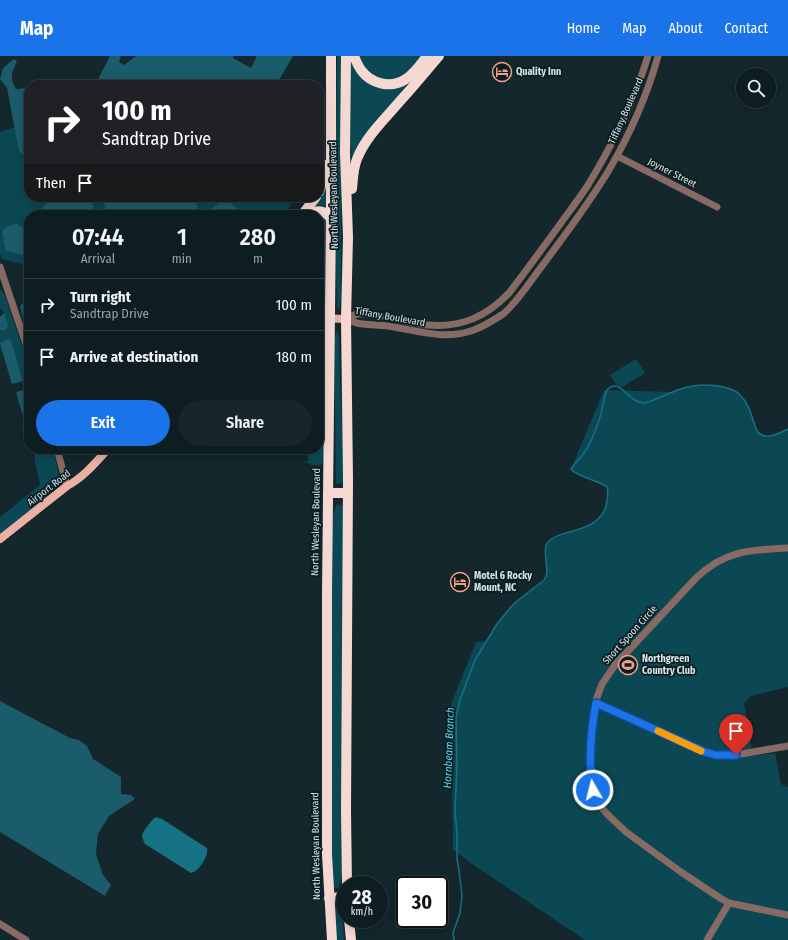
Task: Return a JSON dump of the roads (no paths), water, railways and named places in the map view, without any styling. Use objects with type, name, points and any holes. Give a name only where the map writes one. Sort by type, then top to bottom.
[{"type":"highway","name":"North Wesleyan Boulevard","points":[[331,56],[327,854],[332,940]]},
{"type":"highway","name":"North Wesleyan Boulevard","points":[[346,56],[345,152],[348,223],[346,319],[348,493],[347,876]]},
{"type":"highway","points":[[354,56],[362,72],[370,78],[378,83],[394,84],[406,80],[427,56]]},
{"type":"highway","points":[[348,223],[354,171],[364,145],[381,123],[424,74],[437,56]]},
{"type":"highway","points":[[324,178],[331,110]]},
{"type":"highway","points":[[306,210],[312,202]]},
{"type":"highway","points":[[324,212],[331,219]]},
{"type":"highway","points":[[328,493],[348,493]]},
{"type":"highway","points":[[329,898],[336,898]]},
{"type":"highway","points":[[350,928],[351,940]]},
{"type":"main road","points":[[324,318],[346,319]]},
{"type":"main road","name":"Airport Road","points":[[0,539],[74,482],[103,454]]},
{"type":"street","name":"Tiffany Boulevard","points":[[346,319],[356,314],[380,315],[425,325],[454,325],[481,316],[499,304],[513,288],[580,198],[609,150],[632,102],[648,56]]},
{"type":"street","name":"Tiffany Boulevard","points":[[346,319],[361,324],[388,326],[438,335],[454,334],[481,327],[503,313],[518,298],[556,248],[597,189],[617,156],[642,103],[658,56]]},
{"type":"street","name":"Joyner Street","points":[[617,156],[717,207]]},
{"type":"street","points":[[0,267],[24,338]]},
{"type":"street","points":[[58,454],[67,486]]},
{"type":"street","name":"Short Spoon Circle","points":[[788,548],[759,549],[737,553],[718,560],[703,571],[615,666],[598,692],[593,720],[591,779],[593,790],[597,799],[616,823],[636,840],[681,872],[729,903],[788,915]]},
{"type":"street","points":[[596,703],[696,749],[715,755],[736,755],[788,746]]},
{"type":"street","points":[[707,940],[729,903]]},
{"type":"street","points":[[0,924],[26,940]]},
{"type":"waterway","name":"Hornbeam Branch","points":[[454,940],[453,933],[460,913],[462,896],[457,859],[455,810],[457,767],[456,718],[460,700],[475,660],[497,624],[516,602],[544,580],[547,573],[545,554],[546,545],[558,536],[586,527],[595,522],[606,506],[608,495],[607,487],[578,474],[571,469],[584,453],[592,439],[600,417],[607,390],[613,386],[618,387],[632,398],[644,403],[686,387],[697,385],[724,387],[737,392],[743,399],[748,407],[757,431],[760,434],[764,436],[772,436],[788,429]]},
{"type":"place","name":"Quality Inn","points":[[502,72]]},
{"type":"place","name":"Motel 6 Rocky Mount, NC","points":[[460,582]]},
{"type":"place","name":"Northgreen Country Club","points":[[628,665]]}]
